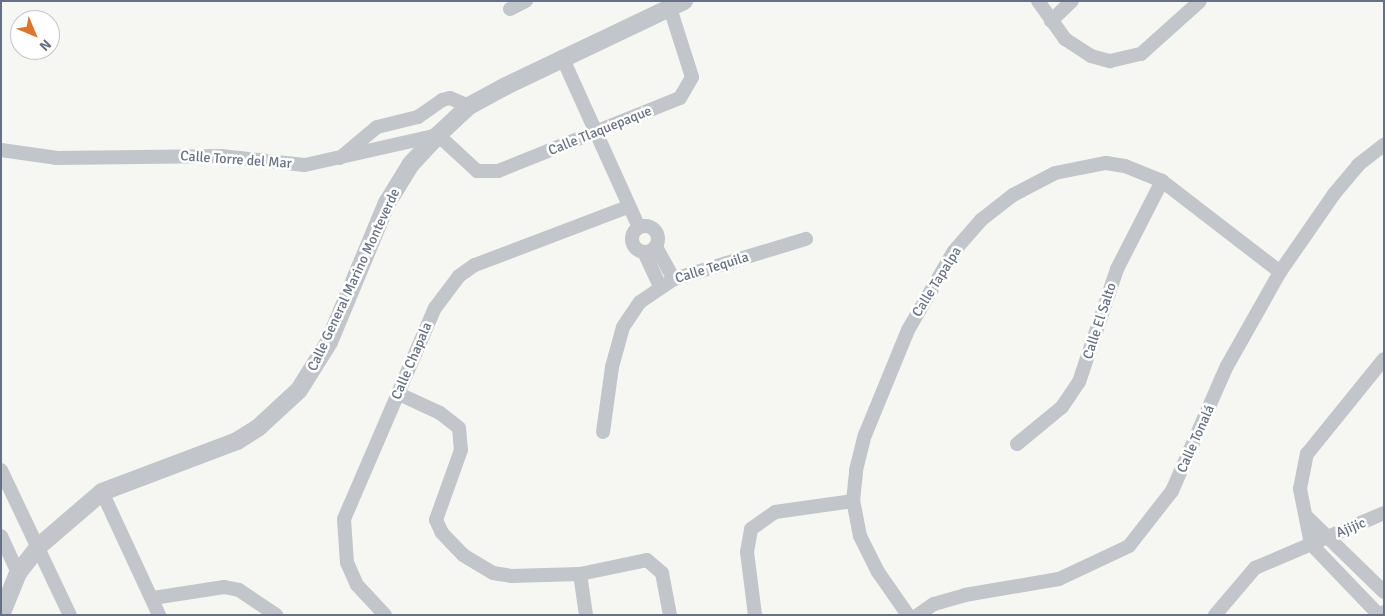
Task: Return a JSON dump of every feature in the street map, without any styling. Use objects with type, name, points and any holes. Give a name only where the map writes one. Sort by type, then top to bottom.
[{"type":"street","points":[[510,9],[526,1]]},
{"type":"street","points":[[1038,1],[1065,39],[1091,56],[1127,60],[1161,41],[1200,1]]},
{"type":"street","points":[[1051,21],[1072,1]]},
{"type":"street","name":"Calle General Marino Monteverde","points":[[2,615],[18,573],[38,548],[102,492],[237,440],[259,427],[299,390],[329,342],[387,203],[410,164],[469,106],[562,57],[677,5]]},
{"type":"street","name":"Calle Tlaquepaque","points":[[438,135],[469,165],[486,173],[596,133],[680,98],[688,90],[690,65],[677,5]]},
{"type":"street","points":[[562,57],[638,225],[657,234],[650,250],[660,286]]},
{"type":"street","points":[[338,160],[377,127],[418,117],[450,98],[469,106]]},
{"type":"street","name":"Calle Torre del Mar","points":[[1,150],[57,158],[221,156],[306,166],[438,135]]},
{"type":"street","name":"Calle Tonalá","points":[[918,615],[934,604],[966,595],[1059,580],[1097,566],[1129,546],[1172,491],[1227,366],[1280,272],[1334,194],[1358,164],[1384,146]]},
{"type":"street","name":"Calle Tapalpa","points":[[908,615],[878,572],[860,536],[853,501],[865,435],[908,330],[954,251],[981,220],[1013,195],[1078,166],[1125,166],[1162,181],[1280,272]]},
{"type":"street","name":"Calle El Salto","points":[[1017,444],[1062,407],[1079,382],[1117,270],[1162,181]]},
{"type":"street","name":"Calle Chapala","points":[[385,615],[357,585],[342,536],[350,498],[399,394],[435,308],[459,276],[475,265],[628,206]]},
{"type":"street","points":[[638,225],[634,245],[650,250],[674,279]]},
{"type":"street","name":"Calle Tequila","points":[[603,432],[612,367],[623,328],[640,302],[660,286],[674,279],[806,239]]},
{"type":"street","points":[[1382,614],[1320,541],[1308,518],[1300,489],[1307,454],[1384,360]]},
{"type":"street","points":[[399,394],[440,413],[459,428],[461,450],[436,520],[452,544],[492,573],[580,574],[631,562],[657,565],[665,582],[670,615]]},
{"type":"street","points":[[1,470],[70,615]]},
{"type":"street","points":[[102,492],[160,615]]},
{"type":"street","points":[[755,615],[747,552],[751,529],[775,512],[853,501]]},
{"type":"street","name":"Ajijic","points":[[1215,615],[1255,568],[1384,513]]},
{"type":"street","points":[[1308,518],[1320,541],[1384,592]]},
{"type":"street","points":[[1,536],[18,573]]},
{"type":"street","points":[[580,574],[586,615]]},
{"type":"street","points":[[152,598],[224,586],[239,590],[276,615]]}]
